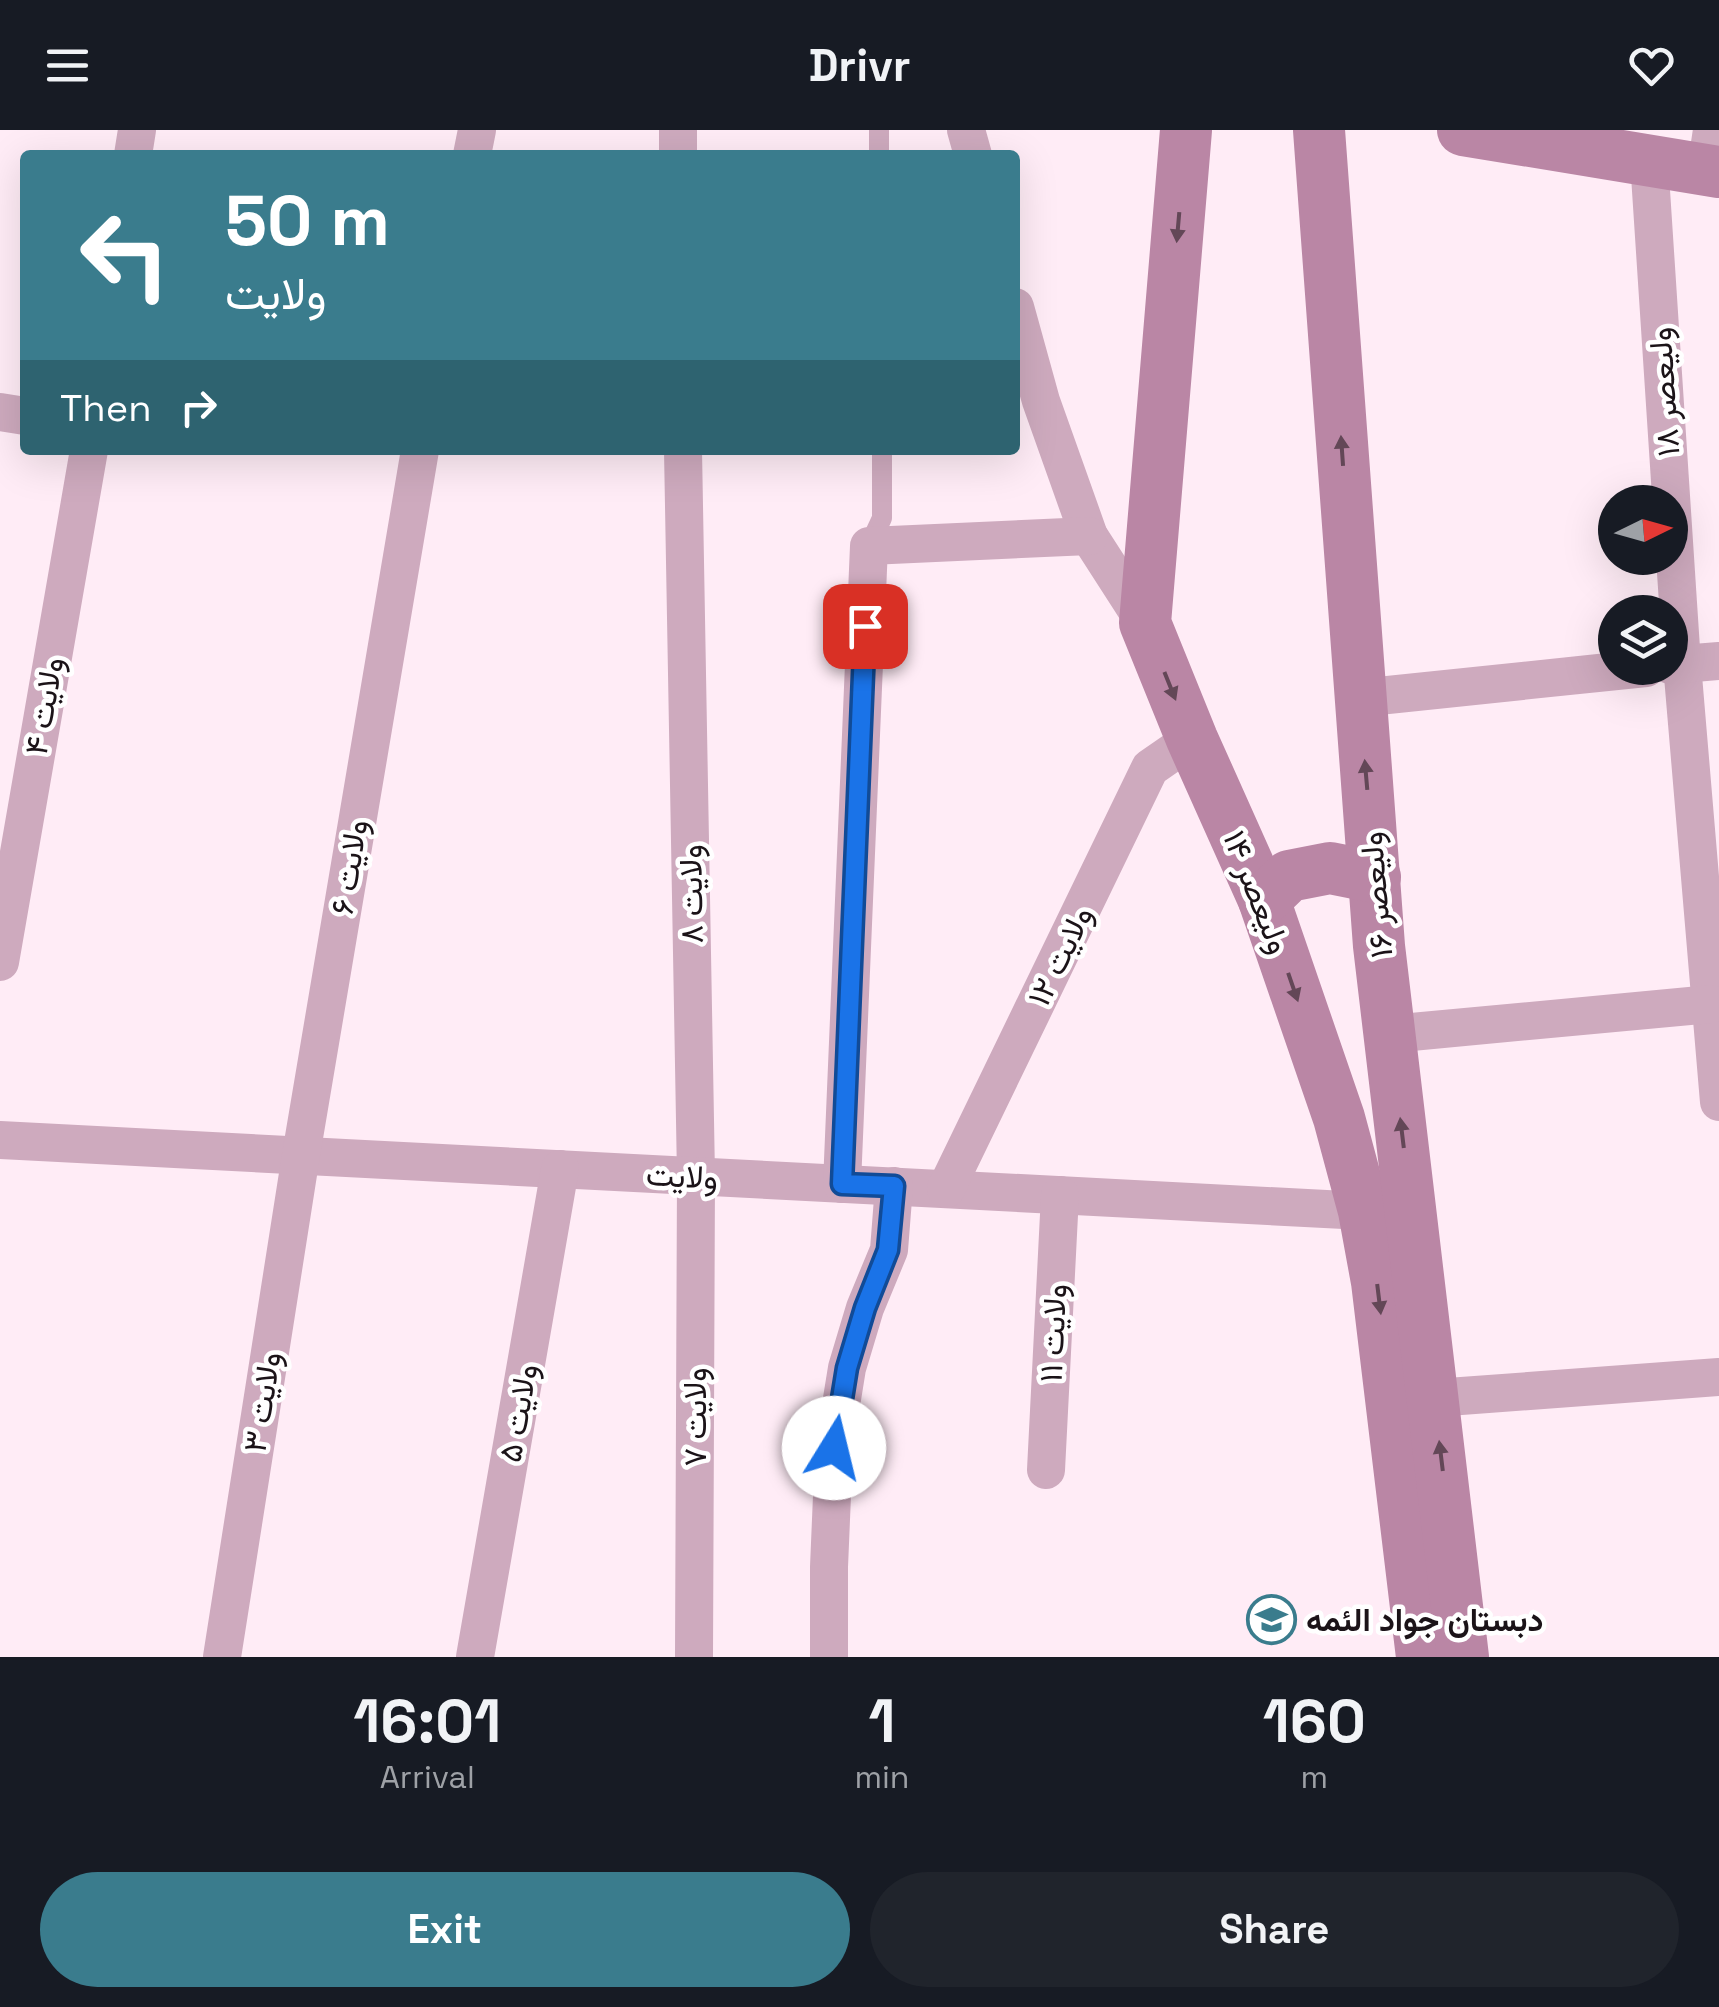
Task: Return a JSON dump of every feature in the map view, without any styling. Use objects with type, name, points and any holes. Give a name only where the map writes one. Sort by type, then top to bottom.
[{"type":"street","name":"ولیعصر ۱۴","points":[[1186,130],[1145,623],[1264,900],[1340,1118],[1364,1211],[1427,1515],[1422,1657]]},
{"type":"street","name":"ولیعصر ۱۶","points":[[1319,130],[1379,946],[1434,1398],[1427,1515],[1463,1657]]},
{"type":"street","points":[[1463,130],[1649,160],[1712,157]]},
{"type":"street","name":"ولیعصر ۱۸","points":[[1649,160],[1675,595]]},
{"type":"street","points":[[1020,324],[1041,401],[1089,536],[1145,623]]},
{"type":"street","name":"ولایت ۴","points":[[0,962],[4,918],[88,455]]},
{"type":"street","name":"ولایت ۶","points":[[301,1155],[419,455]]},
{"type":"street","name":"ولایت ۸","points":[[683,455],[696,1176]]},
{"type":"street","points":[[842,1184],[868,546],[1089,536]]},
{"type":"street","points":[[1359,698],[1598,673]]},
{"type":"street","name":"ولیعصر ۱۸","points":[[1681,685],[1719,1102]]},
{"type":"street","name":"ولایت ۱۲","points":[[946,1190],[1150,768],[1192,739]]},
{"type":"street","points":[[1264,900],[1290,876],[1330,868],[1375,877]]},
{"type":"street","points":[[1390,1034],[1711,1004]]},
{"type":"street","name":"ولایت","points":[[0,1140],[1364,1211]]},
{"type":"street","name":"ولایت ۳","points":[[221,1654],[301,1155]]},
{"type":"street","name":"ولایت ۵","points":[[475,1657],[560,1170]]},
{"type":"street","name":"ولایت ۷","points":[[694,1657],[696,1176]]},
{"type":"street","points":[[828,1657],[834,1448],[847,1368],[888,1250],[894,1186]]},
{"type":"street","name":"ولایت ۱۱","points":[[1046,1470],[1060,1195]]},
{"type":"street","points":[[1434,1398],[1719,1376]]},
{"type":"lane","points":[[868,546],[882,518],[882,455]]},
{"type":"place","name":"دبستان جواد الئمه","points":[[1271,1620]]},
{"type":"route","points":[[834,1448],[847,1368],[888,1250],[894,1186],[842,1184],[865,626]]}]
